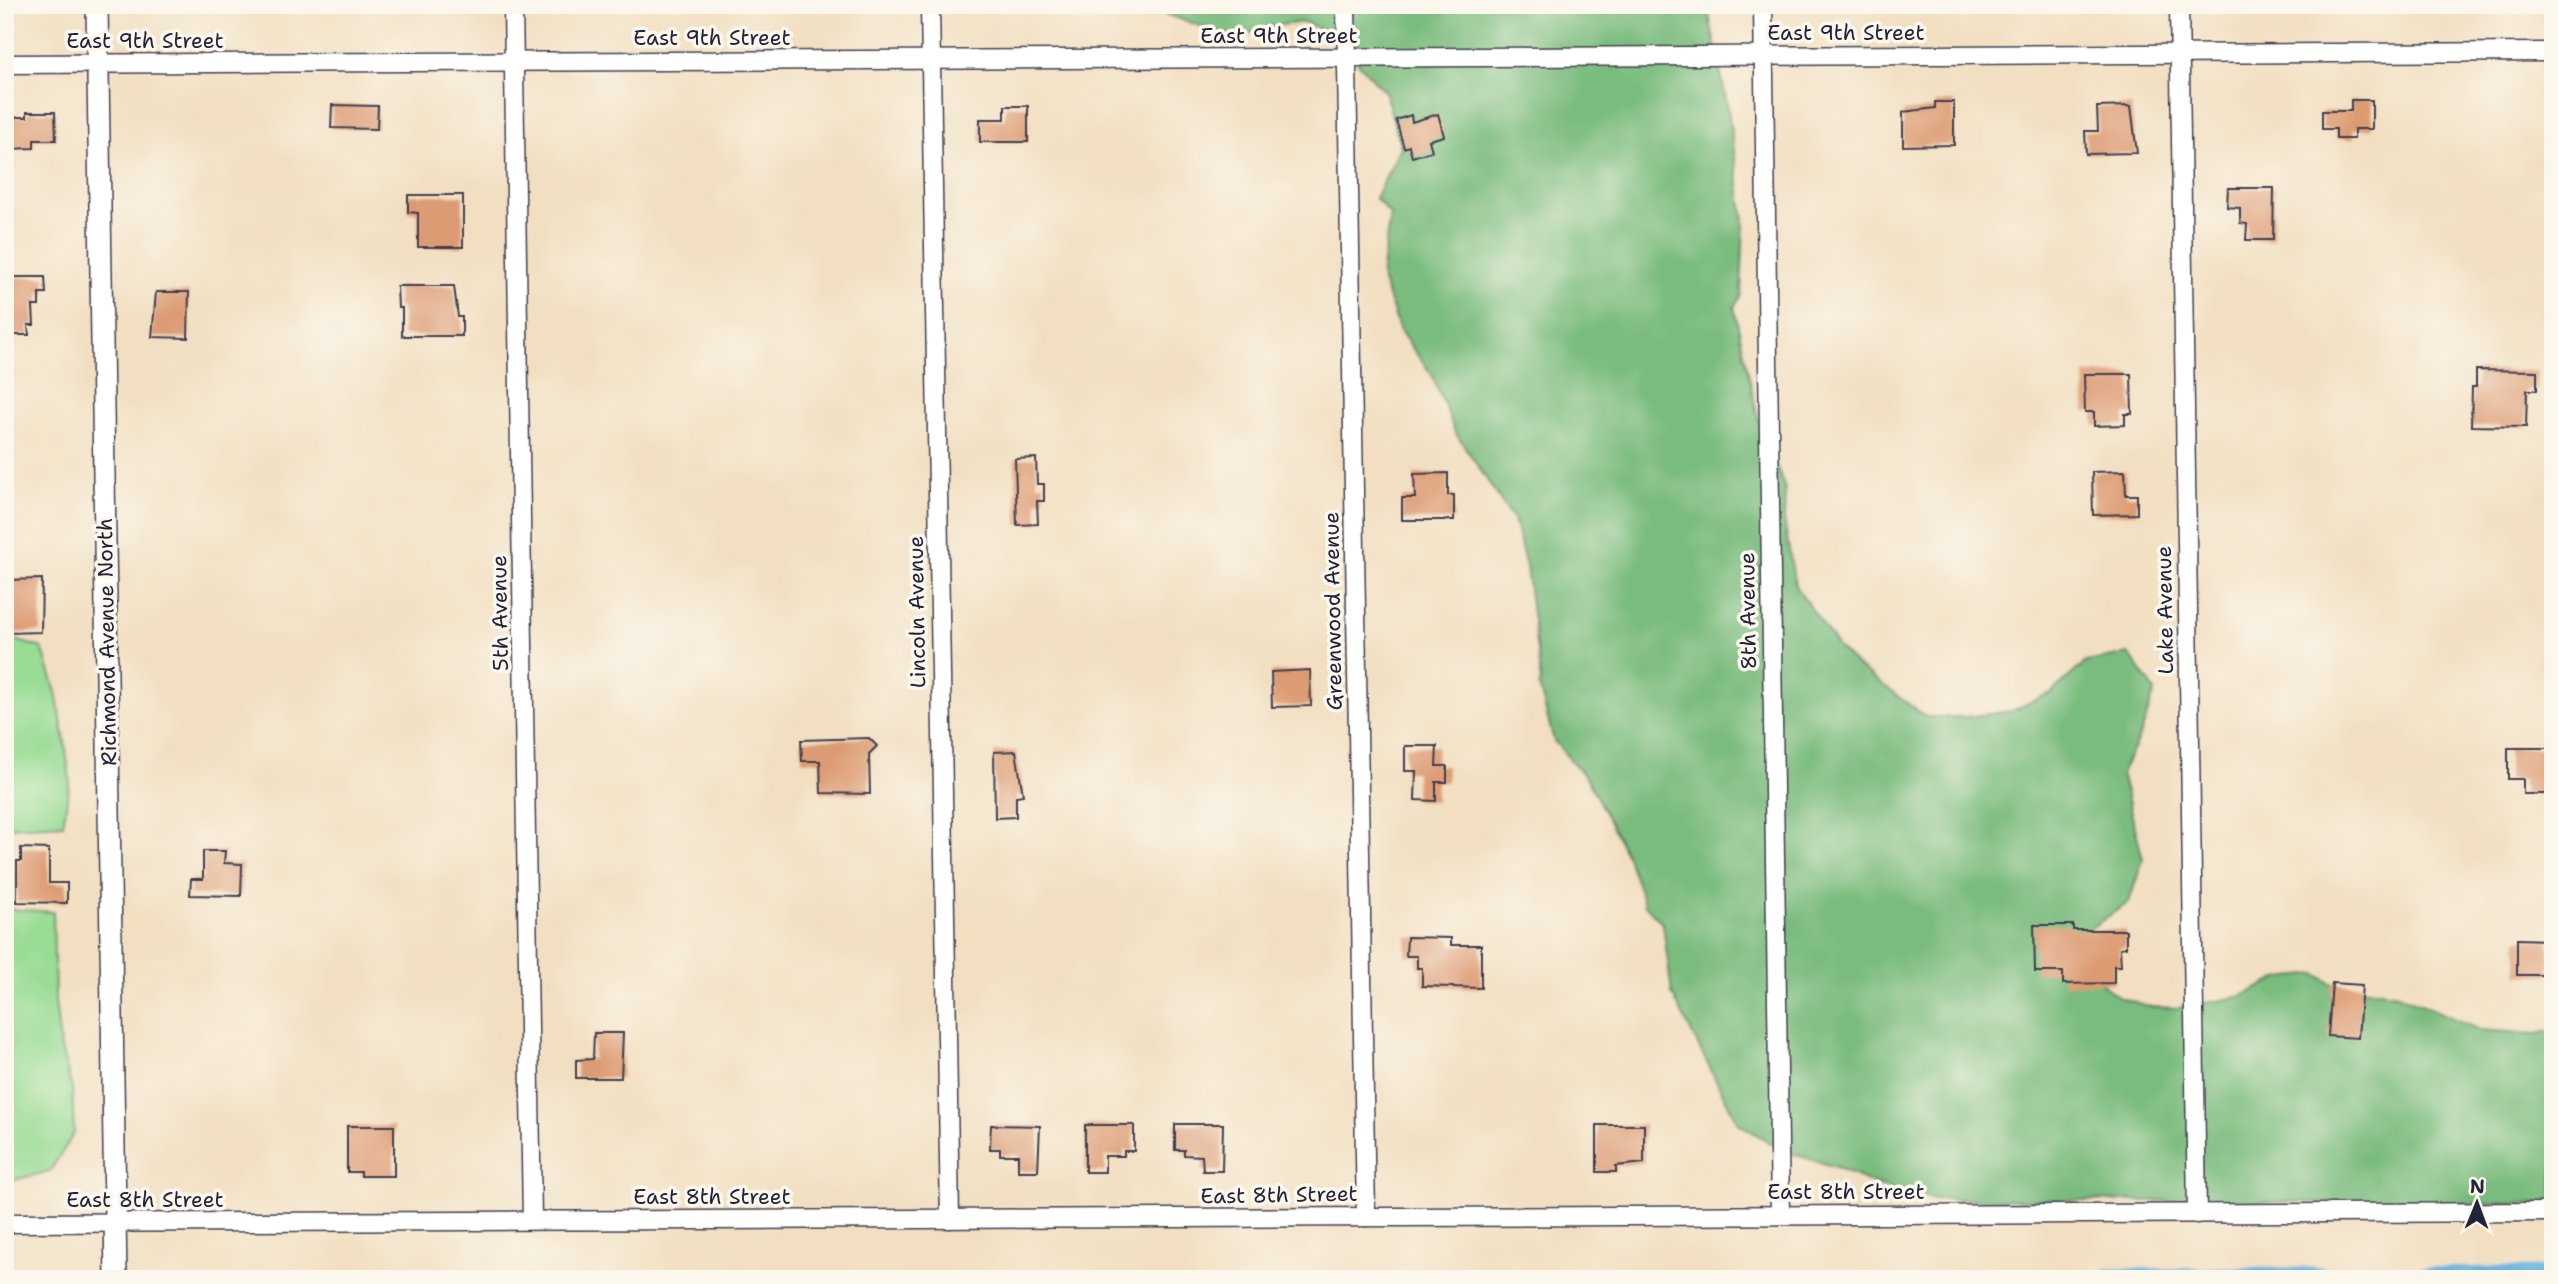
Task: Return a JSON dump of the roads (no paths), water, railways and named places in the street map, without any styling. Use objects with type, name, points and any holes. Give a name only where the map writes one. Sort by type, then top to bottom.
[{"type":"street","name":"Richmond Avenue North","points":[[97,5],[116,1279]]},
{"type":"street","name":"5th Avenue","points":[[513,5],[532,1220]]},
{"type":"street","name":"Lincoln Avenue","points":[[930,5],[950,1219]]},
{"type":"street","name":"Greenwood Avenue","points":[[1346,5],[1366,1217]]},
{"type":"street","name":"8th Avenue","points":[[1762,5],[1780,1215]]},
{"type":"street","name":"Lake Avenue","points":[[2179,5],[2197,1214]]},
{"type":"street","name":"East 9th Street","points":[[5,64],[2553,52]]},
{"type":"street","name":"East 8th Street","points":[[5,1223],[2553,1212]]},
{"type":"waterway","points":[[2111,1279],[2553,1277]]}]
